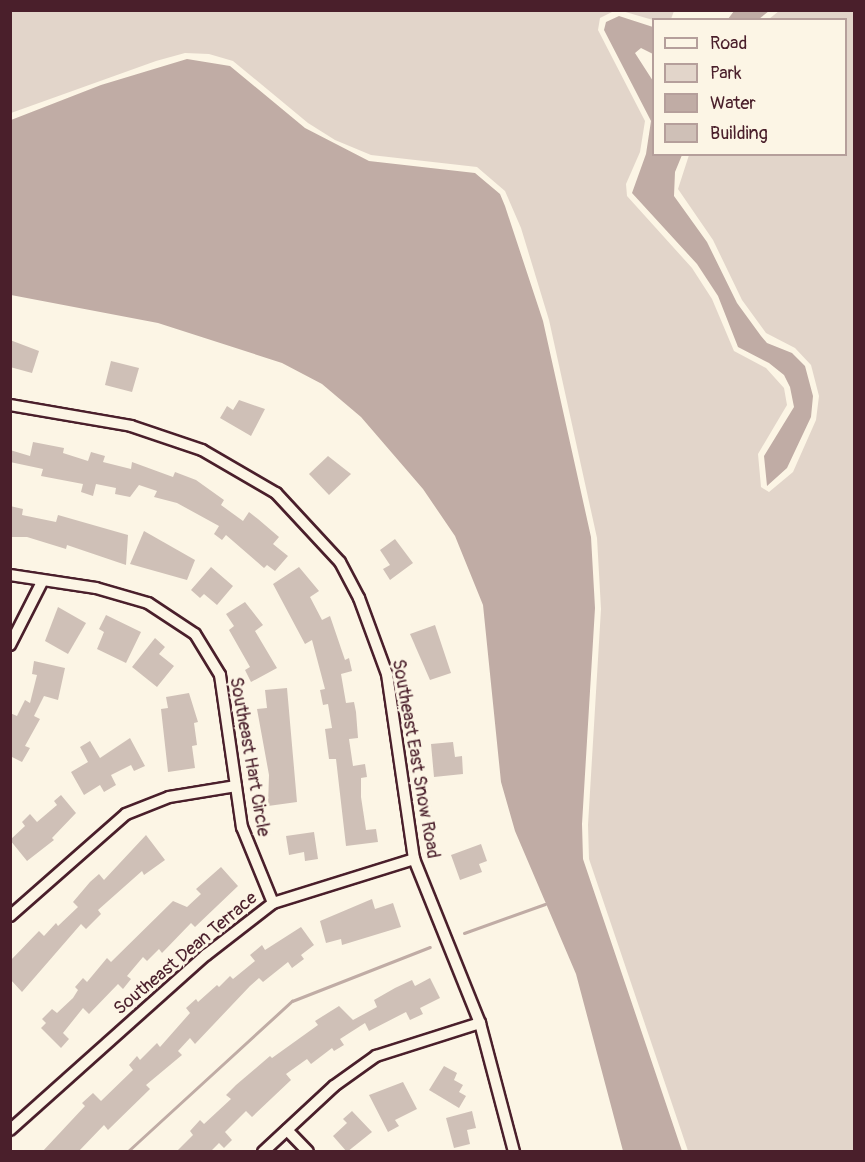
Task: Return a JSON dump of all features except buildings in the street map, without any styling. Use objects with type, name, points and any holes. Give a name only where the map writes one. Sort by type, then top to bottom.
[{"type":"street","name":"Southeast East Snow Road","points":[[10,405],[131,426],[202,450],[276,493],[308,523],[340,562],[359,598],[387,674],[414,859],[480,1023],[514,1152]]},
{"type":"street","name":"Southeast Hart Circle","points":[[10,575],[42,582],[96,588],[148,603],[195,634],[220,675],[242,827],[273,903]]},
{"type":"street","points":[[10,645],[42,582]]},
{"type":"street","points":[[10,916],[126,814],[170,797],[236,786]]},
{"type":"street","name":"Southeast Dean Terrace","points":[[10,1130],[206,955],[273,903],[414,859]]},
{"type":"street","points":[[263,1152],[334,1086],[376,1056],[480,1023]]},
{"type":"street","points":[[287,1130],[308,1152]]},
{"type":"green space","points":[[11,10],[614,11],[600,18],[598,30],[645,121],[640,152],[626,184],[627,196],[692,268],[712,299],[734,351],[766,368],[784,388],[787,405],[758,454],[761,487],[769,492],[793,472],[816,420],[819,396],[811,365],[795,348],[766,333],[742,300],[713,240],[678,189],[689,156],[847,156],[847,18],[770,18],[779,11],[854,11],[854,1151],[688,1151],[589,859],[588,825],[601,609],[597,538],[549,320],[521,228],[505,191],[477,167],[371,155],[335,140],[308,123],[233,61],[209,54],[185,53],[156,61],[11,113]]},
{"type":"green space","points":[[674,10],[671,18],[652,20],[622,11]]},
{"type":"water","points":[[734,10],[769,11],[760,18],[729,18]]},
{"type":"water","points":[[619,16],[652,27],[652,54],[641,48],[635,53],[652,79],[652,156],[682,156],[675,172],[674,196],[707,242],[737,303],[761,336],[767,343],[792,353],[805,366],[813,396],[811,417],[787,468],[767,486],[764,456],[794,407],[790,387],[784,375],[769,363],[738,347],[718,296],[697,264],[632,193],[646,154],[651,121],[604,30],[606,22]]},
{"type":"water","points":[[187,59],[230,66],[305,128],[369,161],[475,173],[500,194],[543,321],[591,537],[595,608],[582,824],[583,859],[682,1151],[623,1151],[576,974],[515,831],[501,782],[483,605],[455,536],[423,489],[361,417],[322,384],[282,363],[158,323],[11,295],[11,120],[101,85]]},
{"type":"waterway","points":[[464,933],[545,904]]},
{"type":"waterway","points":[[127,1152],[292,1001],[430,947]]}]
